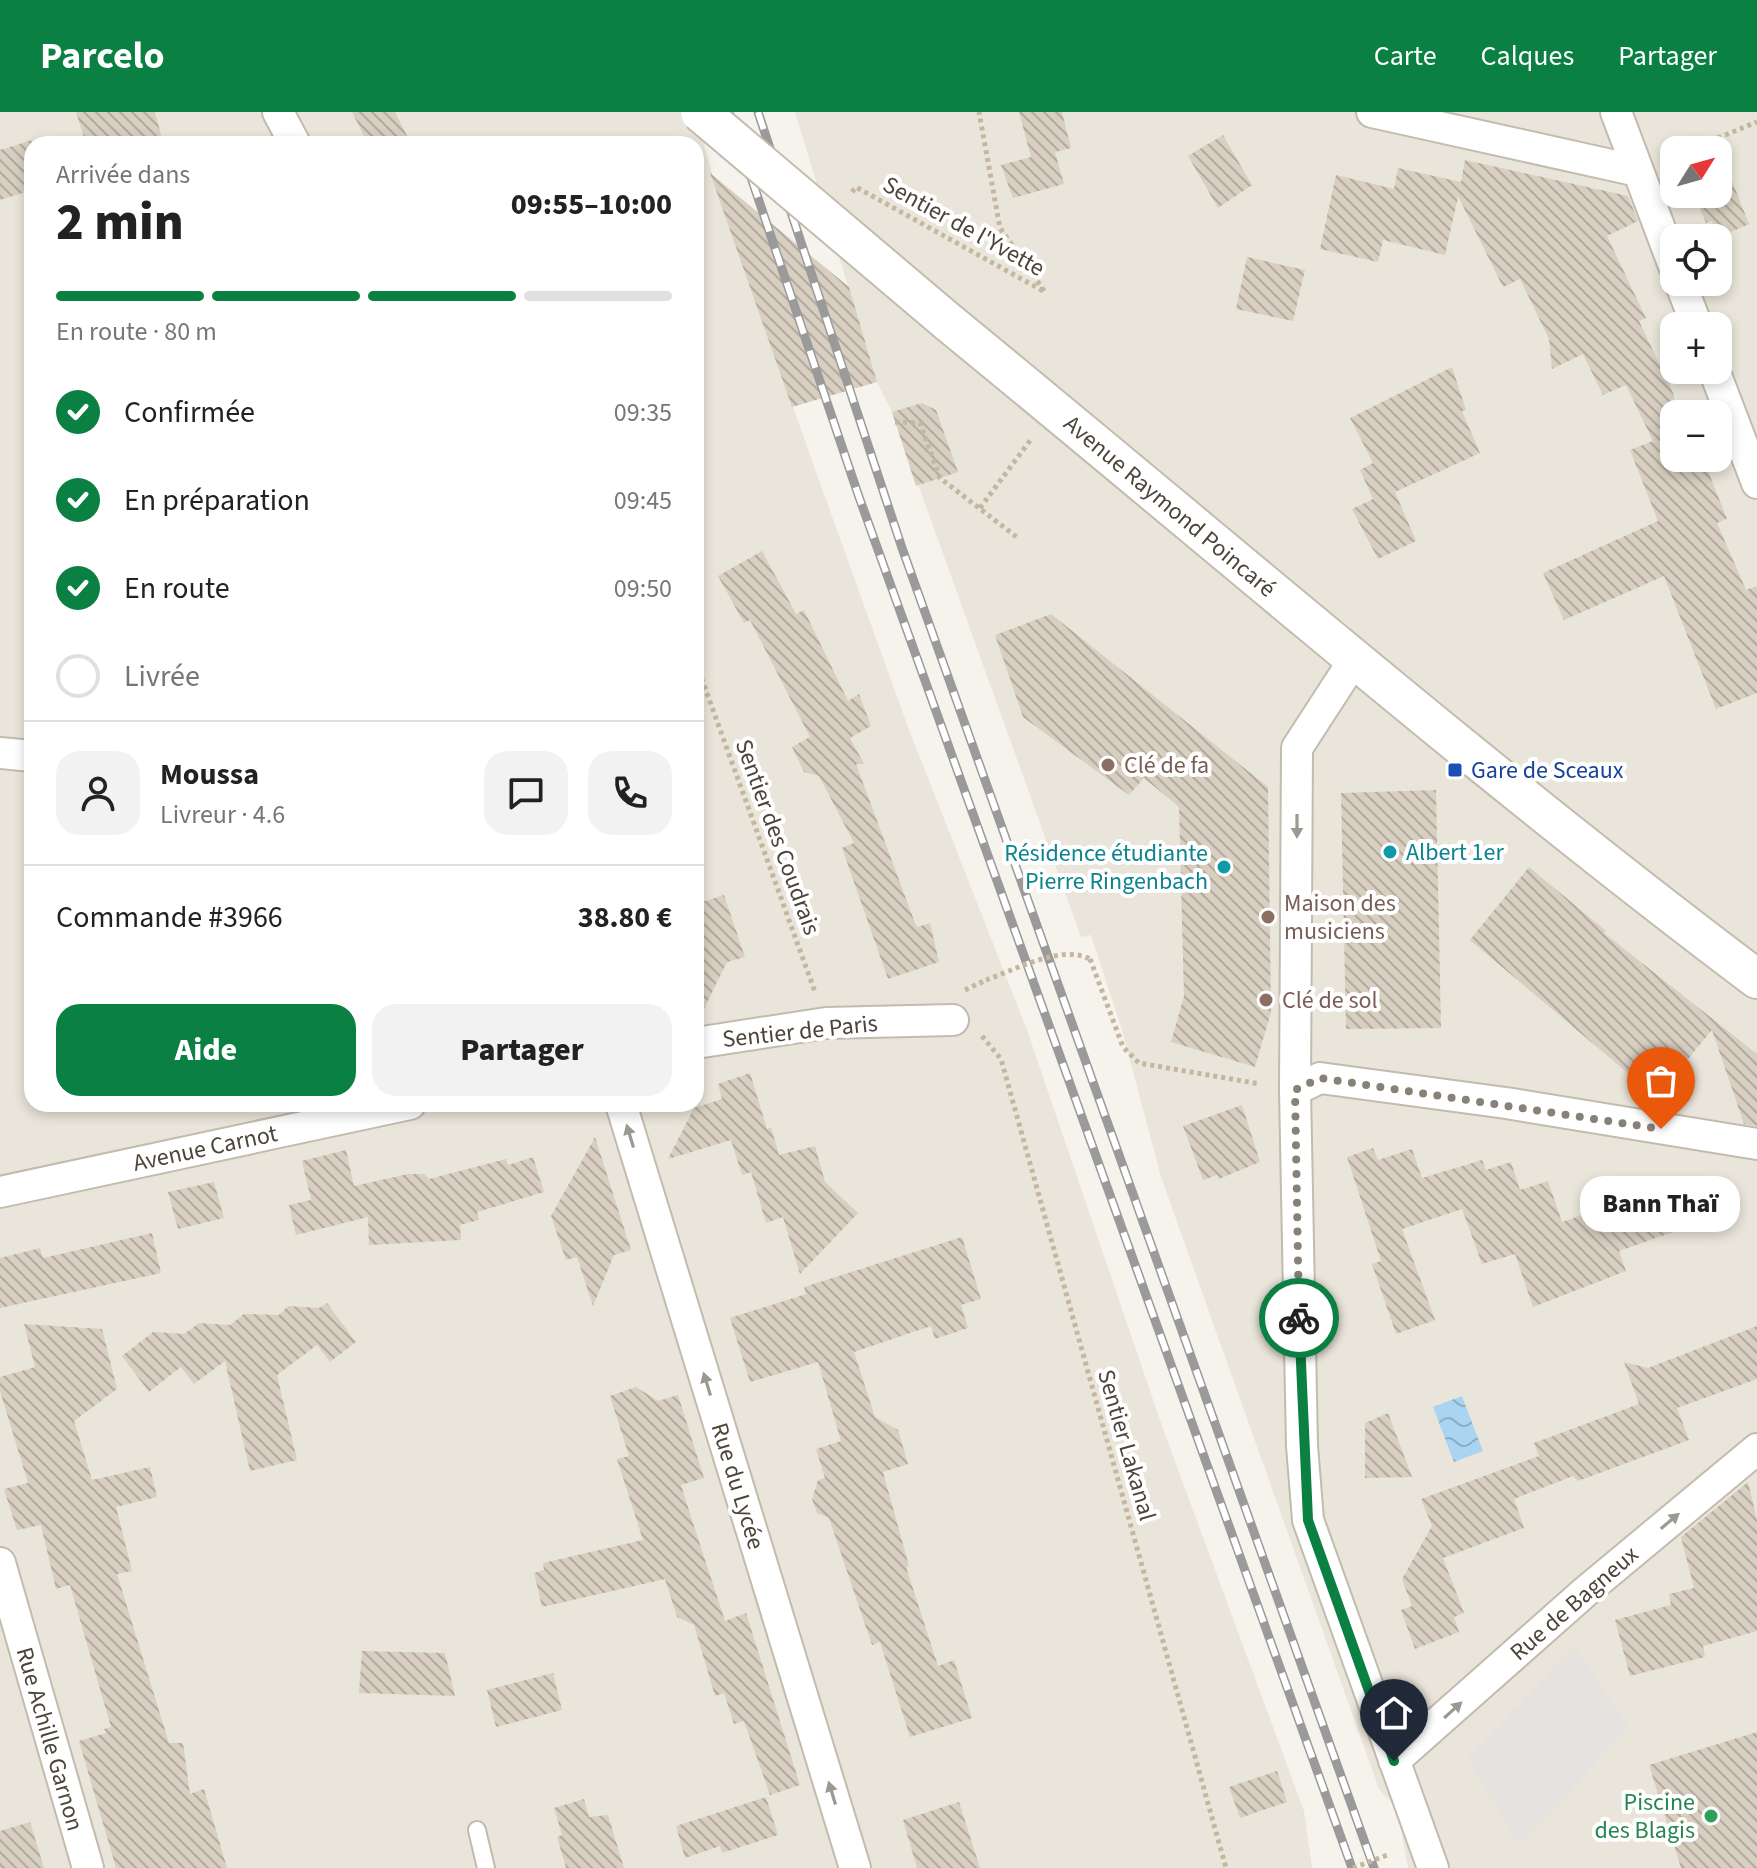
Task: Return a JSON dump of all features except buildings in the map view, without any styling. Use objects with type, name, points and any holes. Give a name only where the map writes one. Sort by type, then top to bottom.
[{"type":"street","points":[[278,112],[291,136]]},
{"type":"street","name":"Avenue Raymond Poincaré","points":[[700,112],[1354,660],[1645,895],[1757,979]]},
{"type":"street","points":[[1372,112],[1638,171]]},
{"type":"street","points":[[1616,112],[1660,229]]},
{"type":"street","points":[[1719,384],[1757,483]]},
{"type":"street","points":[[1354,660],[1297,748],[1295,1090],[1302,1446],[1308,1520],[1433,1868]]},
{"type":"street","points":[[0,753],[24,755]]},
{"type":"street","name":"Avenue Raymond Poincaré","points":[[1645,895],[1717,977],[1757,1008]]},
{"type":"street","name":"Sentier de Paris","points":[[704,1042],[826,1023],[953,1020]]},
{"type":"street","points":[[1295,1090],[1320,1078],[1506,1103],[1757,1144]]},
{"type":"street","name":"Avenue Carnot","points":[[0,1192],[371,1112]]},
{"type":"street","name":"Rue du Lycée","points":[[623,1112],[855,1868]]},
{"type":"street","name":"Rue de Bagneux","points":[[1394,1761],[1585,1592],[1757,1449]]},
{"type":"street","name":"Rue Achille Garnon","points":[[0,1563],[88,1868]]},
{"type":"lane","points":[[477,1830],[486,1868]]},
{"type":"path","name":"Sentier de l'Yvette","points":[[830,222],[856,187],[1045,292],[1000,228],[979,112]]},
{"type":"path","points":[[1722,136],[1757,122]]},
{"type":"path","points":[[895,422],[920,423],[940,478],[1018,538]]},
{"type":"path","points":[[980,508],[1035,435]]},
{"type":"path","name":"Sentier des Coudrais","points":[[704,685],[826,1023]]},
{"type":"path","points":[[986,980],[1062,954],[1078,953],[1090,959],[1123,1047],[1139,1063],[1295,1090]]},
{"type":"path","name":"Sentier Lakanal","points":[[982,1037],[1001,1059],[1226,1868]]},
{"type":"path","points":[[1353,1868],[1390,1854]]},
{"type":"shaded area","points":[[0,112],[695,112],[702,136],[24,136],[24,1112],[704,1112],[704,144],[717,191],[816,472],[908,727],[1027,1030],[1162,1426],[1304,1811],[1312,1868],[0,1868]]},
{"type":"shaded area","points":[[795,112],[1757,112],[1757,1868],[1408,1868],[1397,1808],[1379,1789],[1161,1177],[1122,1030],[1091,935],[1081,937],[892,412],[877,382]]},
{"type":"shaded area","points":[[1575,1647],[1629,1727],[1520,1846],[1467,1758]]},
{"type":"water","points":[[1462,1396],[1483,1451],[1454,1462],[1433,1407]]},
{"type":"railway","points":[[729,112],[859,497],[1352,1868]]},
{"type":"railway","points":[[758,112],[902,548],[1374,1868]]},
{"type":"way so far","points":[[1299,1318],[1295,1090],[1320,1078],[1506,1103],[1661,1129]]},
{"type":"place","name":"Clé de fa","points":[[1108,765]]},
{"type":"place","name":"Gare de Sceaux","points":[[1455,770]]},
{"type":"place","name":"Albert 1er","points":[[1390,852]]},
{"type":"place","name":"Résidence étudiante Pierre Ringenbach","points":[[1224,867]]},
{"type":"place","name":"Maison des musiciens","points":[[1268,917]]},
{"type":"place","name":"Clé de sol","points":[[1266,1000]]},
{"type":"place","name":"Bann Thaï","points":[[1661,1129]]},
{"type":"place","name":"Piscine des Blagis","points":[[1711,1816]]},
{"type":"route","points":[[1299,1318],[1302,1446],[1308,1520],[1394,1761]]}]
